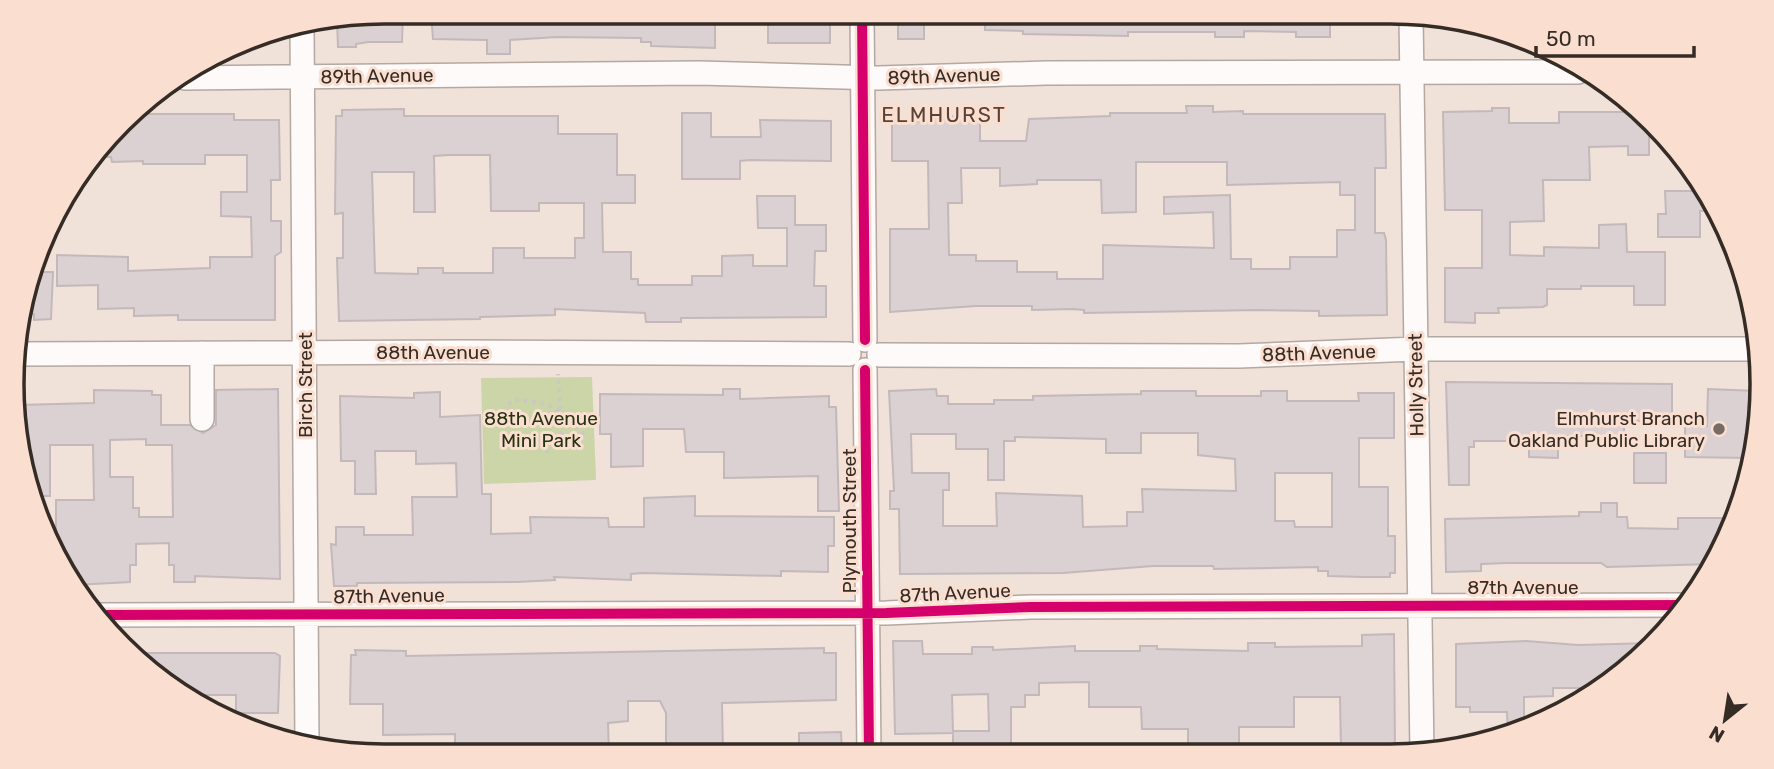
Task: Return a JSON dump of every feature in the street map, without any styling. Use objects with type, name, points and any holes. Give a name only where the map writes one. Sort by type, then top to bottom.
[{"type":"street","name":"Plymouth Street","points":[[862,24],[869,744]]},
{"type":"street","name":"Holly Street","points":[[1411,25],[1422,743]]},
{"type":"street","name":"Birch Street","points":[[302,34],[307,736]]},
{"type":"street","name":"89th Avenue","points":[[196,78],[699,73],[862,78],[1046,73],[1568,72]]},
{"type":"street","name":"88th Avenue","points":[[26,354],[306,352],[1239,356],[1416,349],[1747,349]]},
{"type":"street","points":[[202,353],[202,419]]},
{"type":"street","name":"87th Avenue","points":[[108,615],[867,613],[1031,607],[1675,604]]},
{"type":"path","points":[[545,453],[562,439],[558,374]]},
{"type":"path","points":[[503,411],[513,400],[540,401],[560,411],[585,435]]},
{"type":"green space","name":"88th Avenue Mini Park","points":[[592,377],[596,480],[484,484],[481,378]]},
{"type":"building","points":[[403,24],[402,42],[368,42],[356,44],[356,47],[338,47],[337,28]]},
{"type":"building","points":[[432,24],[715,24],[715,48],[651,46],[651,42],[641,42],[641,38],[557,37],[510,40],[510,54],[487,54],[487,40],[433,39]]},
{"type":"building","points":[[768,24],[830,24],[830,43],[768,43]]},
{"type":"building","points":[[898,24],[924,24],[924,39],[898,39]]},
{"type":"building","points":[[985,24],[1330,24],[1330,37],[1296,37],[1296,32],[1244,31],[1244,37],[1215,37],[1215,32],[1128,32],[1128,36],[1023,34],[1023,31],[985,30]]},
{"type":"building","points":[[1186,106],[1213,106],[1213,112],[1243,111],[1243,114],[1385,114],[1386,168],[1375,168],[1375,233],[1384,233],[1386,240],[1387,315],[1319,316],[1319,311],[1259,310],[1084,313],[1084,310],[1073,309],[1032,310],[1032,306],[976,306],[890,312],[890,229],[929,229],[928,161],[892,161],[892,122],[928,121],[928,115],[980,118],[980,141],[1026,141],[1029,119],[1110,116],[1110,113],[1187,113]],"holes":[[[1136,162],[1227,162],[1227,185],[1340,182],[1340,195],[1355,195],[1355,230],[1337,230],[1337,257],[1290,257],[1290,269],[1251,269],[1251,259],[1231,259],[1230,195],[1164,197],[1164,214],[1213,212],[1214,248],[1103,245],[1103,279],[1057,279],[1057,272],[1017,272],[1017,261],[976,261],[976,255],[949,255],[948,203],[962,203],[961,168],[1000,168],[1000,186],[1037,184],[1037,180],[1101,180],[1102,213],[1136,212]]]},
{"type":"building","points":[[1492,108],[1509,108],[1509,123],[1559,123],[1559,112],[1625,112],[1649,135],[1649,155],[1628,155],[1628,146],[1589,147],[1590,180],[1543,180],[1544,221],[1510,222],[1510,255],[1544,256],[1544,247],[1599,248],[1599,225],[1626,224],[1627,252],[1665,252],[1665,305],[1634,305],[1634,286],[1581,286],[1581,289],[1547,289],[1547,305],[1543,307],[1498,308],[1499,313],[1475,313],[1475,323],[1445,322],[1445,268],[1482,268],[1482,210],[1445,210],[1443,112],[1492,111]]},
{"type":"building","points":[[404,109],[404,116],[558,116],[558,134],[617,134],[617,175],[635,175],[635,203],[602,203],[603,252],[631,252],[631,279],[638,279],[638,285],[692,285],[692,276],[722,276],[722,256],[753,255],[753,266],[787,266],[787,228],[758,228],[757,196],[795,196],[795,225],[826,225],[826,251],[815,251],[814,286],[826,286],[826,317],[681,318],[681,322],[646,322],[645,313],[555,309],[555,315],[339,321],[337,258],[343,258],[343,213],[335,214],[336,116],[342,116],[342,110]],"holes":[[[490,155],[491,211],[539,211],[539,203],[584,203],[584,238],[575,238],[575,258],[524,258],[524,248],[493,248],[493,273],[443,273],[443,268],[418,268],[418,274],[375,273],[372,172],[414,172],[414,212],[435,212],[434,156]]]},
{"type":"building","points":[[682,113],[711,113],[711,137],[761,137],[760,120],[831,121],[831,161],[740,161],[740,179],[682,179]]},
{"type":"building","points":[[147,114],[234,114],[234,120],[279,120],[280,180],[271,180],[271,221],[281,221],[281,252],[275,256],[275,320],[178,320],[178,315],[134,316],[134,308],[98,309],[98,285],[57,286],[57,255],[128,257],[128,271],[210,268],[210,257],[252,257],[251,217],[221,216],[221,192],[247,192],[247,155],[205,155],[205,164],[112,162],[111,157],[106,157]]},
{"type":"building","points":[[1665,191],[1693,191],[1704,211],[1700,211],[1700,237],[1658,237],[1658,214],[1666,214]]},
{"type":"building","points":[[43,272],[53,272],[51,319],[34,320],[34,314],[31,314]]},
{"type":"building","points":[[1446,382],[1672,384],[1672,421],[1624,421],[1624,441],[1600,441],[1600,436],[1558,436],[1558,458],[1529,457],[1529,441],[1474,441],[1474,447],[1469,447],[1469,485],[1449,485]]},
{"type":"building","points":[[278,389],[280,579],[195,576],[195,582],[174,582],[174,565],[169,565],[169,543],[136,544],[136,565],[130,565],[130,582],[85,584],[56,531],[56,500],[94,500],[93,445],[50,445],[50,496],[43,496],[31,455],[25,405],[94,403],[94,390],[152,391],[152,395],[161,395],[161,425],[190,425],[203,433],[216,425],[216,390]],"holes":[[[146,439],[146,445],[172,445],[173,517],[139,517],[139,508],[133,508],[133,477],[110,477],[110,440]]]},
{"type":"building","points":[[723,389],[740,389],[740,399],[829,396],[829,407],[836,407],[839,511],[818,511],[818,476],[724,478],[724,452],[686,452],[684,429],[643,429],[643,466],[611,467],[611,434],[600,434],[600,394],[723,395]]},
{"type":"building","points":[[936,389],[937,396],[948,396],[948,404],[994,404],[994,400],[1033,400],[1033,396],[1141,394],[1141,391],[1196,391],[1196,396],[1261,396],[1261,391],[1287,391],[1287,401],[1359,401],[1358,393],[1394,393],[1394,438],[1359,438],[1359,487],[1388,487],[1388,536],[1395,536],[1395,573],[1390,573],[1390,577],[1362,577],[1328,576],[1328,571],[1318,571],[1318,567],[1214,569],[1213,566],[1153,566],[1063,573],[900,574],[899,509],[890,509],[890,491],[894,491],[889,391]],"holes":[[[1141,433],[1198,433],[1198,455],[1235,459],[1236,491],[1142,489],[1143,512],[1127,512],[1127,526],[1083,527],[1082,496],[996,493],[997,526],[943,526],[943,490],[949,490],[949,473],[912,473],[911,434],[956,434],[956,449],[988,449],[988,480],[1004,480],[1004,441],[1015,441],[1015,437],[1106,439],[1106,453],[1141,453]],[[1275,473],[1332,473],[1332,527],[1295,527],[1294,521],[1275,521]]]},
{"type":"building","points":[[1708,389],[1750,391],[1742,458],[1685,457],[1685,425],[1707,426]]},
{"type":"building","points":[[440,392],[440,417],[480,415],[482,494],[491,494],[491,534],[531,533],[530,517],[608,518],[609,527],[644,527],[644,498],[695,496],[695,516],[834,517],[834,546],[828,546],[828,572],[781,571],[781,576],[642,573],[631,574],[631,580],[554,577],[555,580],[517,582],[357,583],[357,586],[334,586],[331,544],[336,545],[336,527],[364,527],[364,535],[413,535],[412,497],[457,497],[456,463],[416,464],[416,451],[375,451],[376,494],[355,494],[355,461],[341,461],[340,396],[414,398],[414,393]]},
{"type":"building","points":[[1634,453],[1666,453],[1666,483],[1634,483]]},
{"type":"building","points":[[1601,503],[1617,503],[1617,517],[1627,517],[1628,528],[1678,529],[1678,518],[1723,518],[1701,564],[1607,567],[1601,563],[1508,563],[1481,564],[1481,571],[1446,572],[1445,519],[1579,516],[1579,512],[1601,512]]},
{"type":"building","points":[[1394,634],[1395,744],[1341,744],[1340,697],[1294,697],[1294,727],[1239,727],[1239,744],[1188,744],[1188,729],[1142,729],[1141,707],[1089,707],[1089,682],[1039,683],[1039,695],[1025,695],[1025,707],[1011,707],[1011,744],[953,744],[953,733],[895,734],[893,641],[922,641],[923,654],[972,654],[972,647],[993,647],[993,650],[1075,646],[1075,651],[1140,651],[1140,646],[1157,646],[1157,649],[1248,651],[1248,643],[1275,643],[1275,647],[1362,646],[1362,635]],"holes":[[[988,694],[989,731],[953,733],[952,695]]]},
{"type":"building","points":[[1526,641],[1578,645],[1639,643],[1583,688],[1553,688],[1553,696],[1524,697],[1524,718],[1508,724],[1507,712],[1470,712],[1470,707],[1456,707],[1456,644]]},
{"type":"building","points":[[824,648],[824,653],[836,653],[836,700],[722,703],[723,744],[666,744],[666,713],[660,701],[628,701],[628,721],[608,723],[609,744],[455,744],[455,734],[383,735],[383,704],[350,704],[351,655],[356,655],[355,650],[406,651],[406,656]]},
{"type":"building","points":[[145,653],[275,653],[280,656],[278,713],[238,713],[236,695],[202,695]]},
{"type":"building","points":[[841,732],[842,744],[799,744],[799,733]]},
{"type":"cycle path","points":[[862,24],[865,340]]},
{"type":"cycle path","points":[[865,370],[869,744]]},
{"type":"cycle path","points":[[108,615],[886,613],[1031,607],[1674,605]]},
{"type":"place","name":"Elmhurst Branch Oakland Public Library","points":[[1719,429]]},
{"type":"district","name":"ELMHURST","points":[[944,114]]}]
